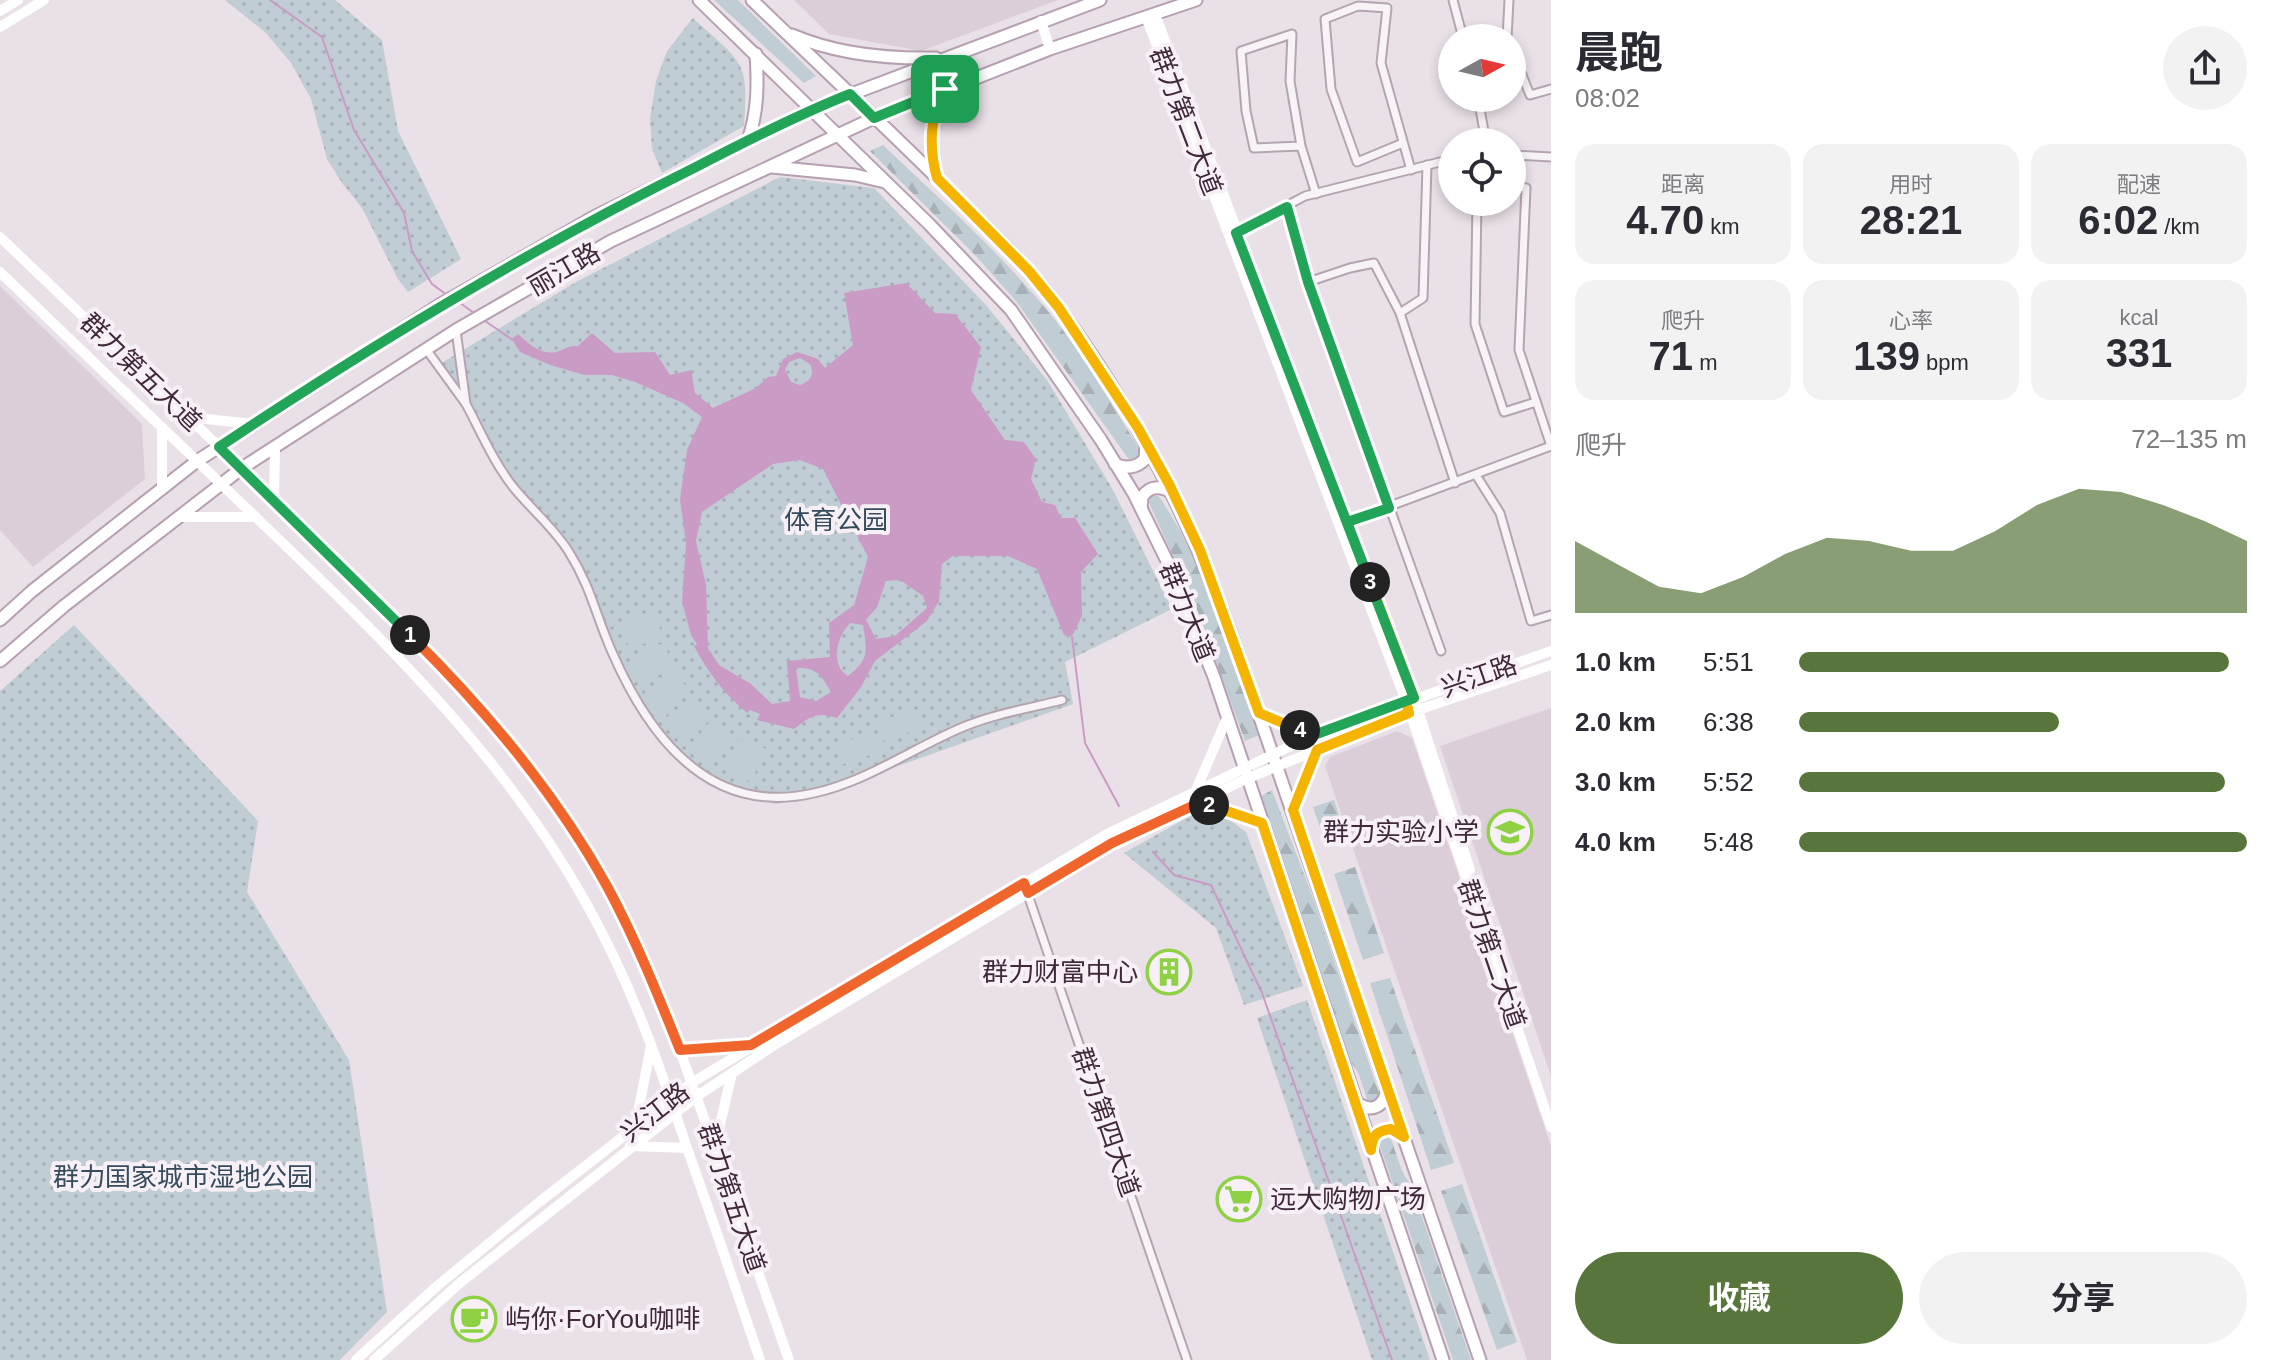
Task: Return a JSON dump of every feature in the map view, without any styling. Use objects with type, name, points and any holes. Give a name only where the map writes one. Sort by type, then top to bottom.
[{"type":"main road","points":[[0,11],[18,0]]},
{"type":"main road","points":[[0,27],[44,0]]},
{"type":"main road","name":"群力大道","points":[[699,0],[887,182],[1011,310],[1115,464],[1141,508],[1192,619],[1443,1360]]},
{"type":"main road","name":"群力大道","points":[[752,0],[1029,271],[1059,308],[1145,441],[1173,493],[1210,575],[1278,766],[1480,1360]]},
{"type":"main road","name":"丽江路","points":[[0,620],[32,591],[197,461],[441,304],[594,217],[812,109],[1100,0]]},
{"type":"main road","name":"丽江路","points":[[0,661],[64,606],[242,468],[456,330],[611,241],[874,118],[1050,49],[1196,0]]},
{"type":"main road","name":"群力第二大道","points":[[1151,16],[1347,522],[1551,1116]]},
{"type":"main road","name":"群力第二大道","points":[[1151,16],[1411,706],[1551,1127]]},
{"type":"main road","points":[[1041,21],[1050,49]]},
{"type":"main road","points":[[785,33],[834,49],[897,57],[944,57]]},
{"type":"main road","points":[[748,140],[754,121],[757,90],[756,54]]},
{"type":"main road","points":[[937,178],[933,163],[934,121],[945,89]]},
{"type":"main road","points":[[767,167],[811,169],[887,182]]},
{"type":"main road","name":"群力第五大道","points":[[0,237],[242,468],[437,661],[525,764],[565,820],[608,888],[642,957],[693,1082],[789,1360]]},
{"type":"main road","name":"群力第五大道","points":[[0,272],[370,627],[475,742],[509,785],[585,900],[619,965],[672,1098],[760,1360]]},
{"type":"main road","points":[[188,417],[253,424]]},
{"type":"main road","points":[[162,427],[162,489]]},
{"type":"main road","points":[[1115,464],[1126,467],[1142,462],[1146,455],[1145,441]]},
{"type":"main road","points":[[274,500],[275,447]]},
{"type":"main road","points":[[1141,508],[1142,497],[1151,489],[1161,487],[1173,493]]},
{"type":"main road","points":[[179,517],[256,517]]},
{"type":"main road","name":"兴江路","points":[[374,1360],[461,1282],[697,1096],[1109,838],[1149,819],[1196,790],[1278,766],[1411,706],[1551,651]]},
{"type":"main road","name":"兴江路","points":[[1149,819],[1201,802],[1273,753],[1314,735],[1551,665]]},
{"type":"main road","points":[[1259,713],[1314,735]]},
{"type":"main road","points":[[1196,790],[1227,718]]},
{"type":"main road","points":[[1293,810],[1317,750]]},
{"type":"main road","points":[[1201,802],[1262,823]]},
{"type":"main road","name":"兴江路","points":[[356,1360],[515,1222],[693,1082],[751,1045],[1026,888]]},
{"type":"main road","points":[[635,1128],[651,1044]]},
{"type":"main road","points":[[680,1050],[751,1045]]},
{"type":"main road","points":[[715,1148],[732,1073]]},
{"type":"main road","points":[[1355,1101],[1365,1108],[1379,1107],[1385,1101],[1388,1088]]},
{"type":"main road","points":[[1371,1150],[1372,1139],[1378,1132],[1391,1129],[1404,1137]]},
{"type":"main road","points":[[630,1146],[687,1148]]},
{"type":"street","points":[[1453,0],[1459,24]]},
{"type":"street","points":[[1506,24],[1509,0]]},
{"type":"street","points":[[1403,143],[1357,162],[1331,89],[1325,19],[1358,6],[1387,8],[1381,63],[1411,170]]},
{"type":"street","points":[[1301,146],[1254,148],[1243,81],[1241,51],[1292,34],[1290,81],[1301,146],[1316,194]]},
{"type":"street","points":[[1526,85],[1530,95],[1551,89]]},
{"type":"street","points":[[1526,156],[1551,157]]},
{"type":"street","points":[[1236,233],[1305,196],[1438,162]]},
{"type":"street","points":[[1400,313],[1423,298],[1427,165]]},
{"type":"street","points":[[1287,207],[1308,282],[1441,651]]},
{"type":"street","points":[[1477,216],[1475,324],[1504,412],[1536,402]]},
{"type":"street","points":[[1347,522],[1551,446],[1519,350],[1525,216]]},
{"type":"street","points":[[1308,282],[1374,263],[1400,313],[1455,483]]},
{"type":"street","points":[[456,330],[466,404]]},
{"type":"street","points":[[426,349],[466,404],[513,487],[550,527],[583,576],[612,652],[649,721],[679,758],[710,781],[745,794],[776,799],[815,793],[863,776],[965,726],[1062,700]]},
{"type":"street","points":[[1476,475],[1500,513],[1531,621],[1551,615]]},
{"type":"street","name":"群力第四大道","points":[[1026,888],[1187,1360]]},
{"type":"shaded area","points":[[794,0],[1058,0],[921,51],[829,34]]},
{"type":"shaded area","points":[[906,283],[935,313],[955,314],[981,347],[971,390],[1005,440],[1024,442],[1036,459],[1031,479],[1042,502],[1055,505],[1061,518],[1075,518],[1098,554],[1081,572],[1082,616],[1072,636],[1064,635],[1037,569],[1008,556],[953,556],[942,564],[939,601],[927,621],[875,661],[861,687],[837,718],[814,716],[794,729],[757,720],[760,714],[750,710],[747,713],[717,682],[694,646],[697,644],[691,635],[682,602],[686,544],[680,499],[687,450],[702,417],[683,403],[635,382],[612,375],[585,375],[550,365],[520,352],[512,339],[518,334],[536,348],[553,352],[578,346],[592,333],[615,353],[655,352],[670,375],[691,370],[695,393],[713,408],[756,388],[768,377],[776,376],[783,359],[797,352],[818,359],[825,368],[853,345],[844,293]],"holes":[[[800,358],[810,364],[812,374],[809,380],[800,385],[791,382],[785,370],[789,362]],[[800,460],[823,469],[868,557],[854,605],[829,623],[830,657],[787,661],[790,701],[772,704],[751,684],[719,665],[708,648],[706,585],[696,541],[702,512],[773,464]],[[900,580],[923,596],[927,608],[895,636],[876,639],[866,620],[877,607],[886,581]],[[850,623],[863,625],[865,654],[860,665],[848,676],[838,665],[837,650]],[[796,668],[813,671],[828,686],[831,692],[816,701],[800,697]]]},
{"type":"shaded area","points":[[0,286],[142,424],[145,479],[33,567],[0,530]]},
{"type":"shaded area","name":"群力实验小学","points":[[1551,708],[1551,1076],[1440,746]]},
{"type":"shaded area","points":[[1397,731],[1412,738],[1551,1146],[1551,1360],[1527,1360],[1325,766],[1330,757]]},
{"type":"green space","points":[[225,0],[335,0],[382,40],[398,131],[461,259],[408,292],[398,279],[362,208],[327,159],[311,99],[291,63],[266,33]]},
{"type":"green space","points":[[714,0],[738,0],[816,76],[804,83]]},
{"type":"green space","points":[[693,18],[738,63],[745,87],[744,126],[662,173],[652,149],[650,118],[656,81],[667,51]]},
{"type":"green space","points":[[883,145],[995,252],[1056,321],[1100,384],[1141,456],[1130,461],[1016,301],[974,254],[870,151]]},
{"type":"green space","name":"体育公园","points":[[780,177],[874,188],[986,305],[1047,380],[1113,490],[1172,609],[1065,662],[1073,704],[816,795],[776,804],[716,788],[679,761],[642,709],[607,647],[591,583],[568,543],[511,477],[435,367],[576,282]]},
{"type":"green space","points":[[1152,496],[1161,499],[1200,573],[1259,735],[1245,741],[1198,612],[1150,505],[1148,499]]},
{"type":"green space","points":[[655,611],[663,638],[629,648],[621,621]]},
{"type":"green space","name":"群力国家城市湿地公园","points":[[74,625],[258,821],[247,892],[349,1060],[387,1312],[340,1360],[0,1360],[0,691]]},
{"type":"green space","points":[[663,643],[675,667],[642,684],[630,659]]},
{"type":"green space","points":[[677,672],[689,692],[659,714],[644,692]]},
{"type":"green space","points":[[693,698],[708,716],[680,740],[663,720]]},
{"type":"green space","points":[[915,709],[922,728],[883,741],[876,722]]},
{"type":"green space","points":[[712,719],[731,736],[707,764],[688,748]]},
{"type":"green space","points":[[874,732],[880,752],[841,765],[835,745]]},
{"type":"green space","points":[[740,737],[766,749],[751,782],[725,770]]},
{"type":"green space","points":[[1272,790],[1313,898],[1380,1096],[1373,1103],[1368,1102],[1358,1072],[1349,1060],[1261,796]]},
{"type":"green space","points":[[1334,800],[1346,836],[1325,842],[1313,807]]},
{"type":"green space","points":[[1219,812],[1246,832],[1303,986],[1244,1005],[1216,928],[1124,853],[1192,815]]},
{"type":"green space","points":[[1355,867],[1384,953],[1363,960],[1334,874]]},
{"type":"green space","points":[[1390,978],[1454,1163],[1431,1170],[1370,983]]},
{"type":"green space","points":[[1307,1000],[1430,1360],[1372,1360],[1257,1018]]},
{"type":"green space","points":[[1384,1136],[1391,1139],[1402,1171],[1412,1188],[1471,1360],[1453,1360],[1379,1143]]},
{"type":"green space","points":[[1462,1184],[1517,1342],[1497,1350],[1441,1191]]},
{"type":"waterway","points":[[270,0],[322,37],[354,130],[404,213],[412,251],[432,284],[447,295]]},
{"type":"waterway","points":[[456,300],[474,313]]},
{"type":"waterway","points":[[482,319],[513,340]]},
{"type":"waterway","points":[[1072,637],[1085,743],[1119,806]]},
{"type":"waterway","points":[[1153,852],[1174,875],[1211,885],[1262,993],[1392,1360]]},
{"type":"place","name":"群力实验小学","points":[[1510,832]]},
{"type":"place","name":"群力财富中心","points":[[1169,972]]},
{"type":"place","name":"远大购物广场","points":[[1239,1199]]},
{"type":"place","name":"屿你·ForYou咖啡","points":[[474,1319]]},
{"type":"route","points":[[945,89],[874,118],[850,94],[748,140],[594,217],[441,304],[219,447],[437,661],[525,764],[608,888],[642,957],[680,1050],[751,1045],[1024,883],[1028,893],[1112,843],[1201,802],[1262,823],[1371,1150],[1372,1139],[1378,1132],[1391,1129],[1404,1137],[1293,810],[1317,750],[1409,713],[1406,701],[1414,698],[1347,522],[1389,508],[1308,282],[1287,207],[1236,233],[1414,698],[1314,735],[1259,713],[1200,550],[1138,428],[1059,308],[1029,271],[937,178],[932,151],[934,121],[945,89]]}]
